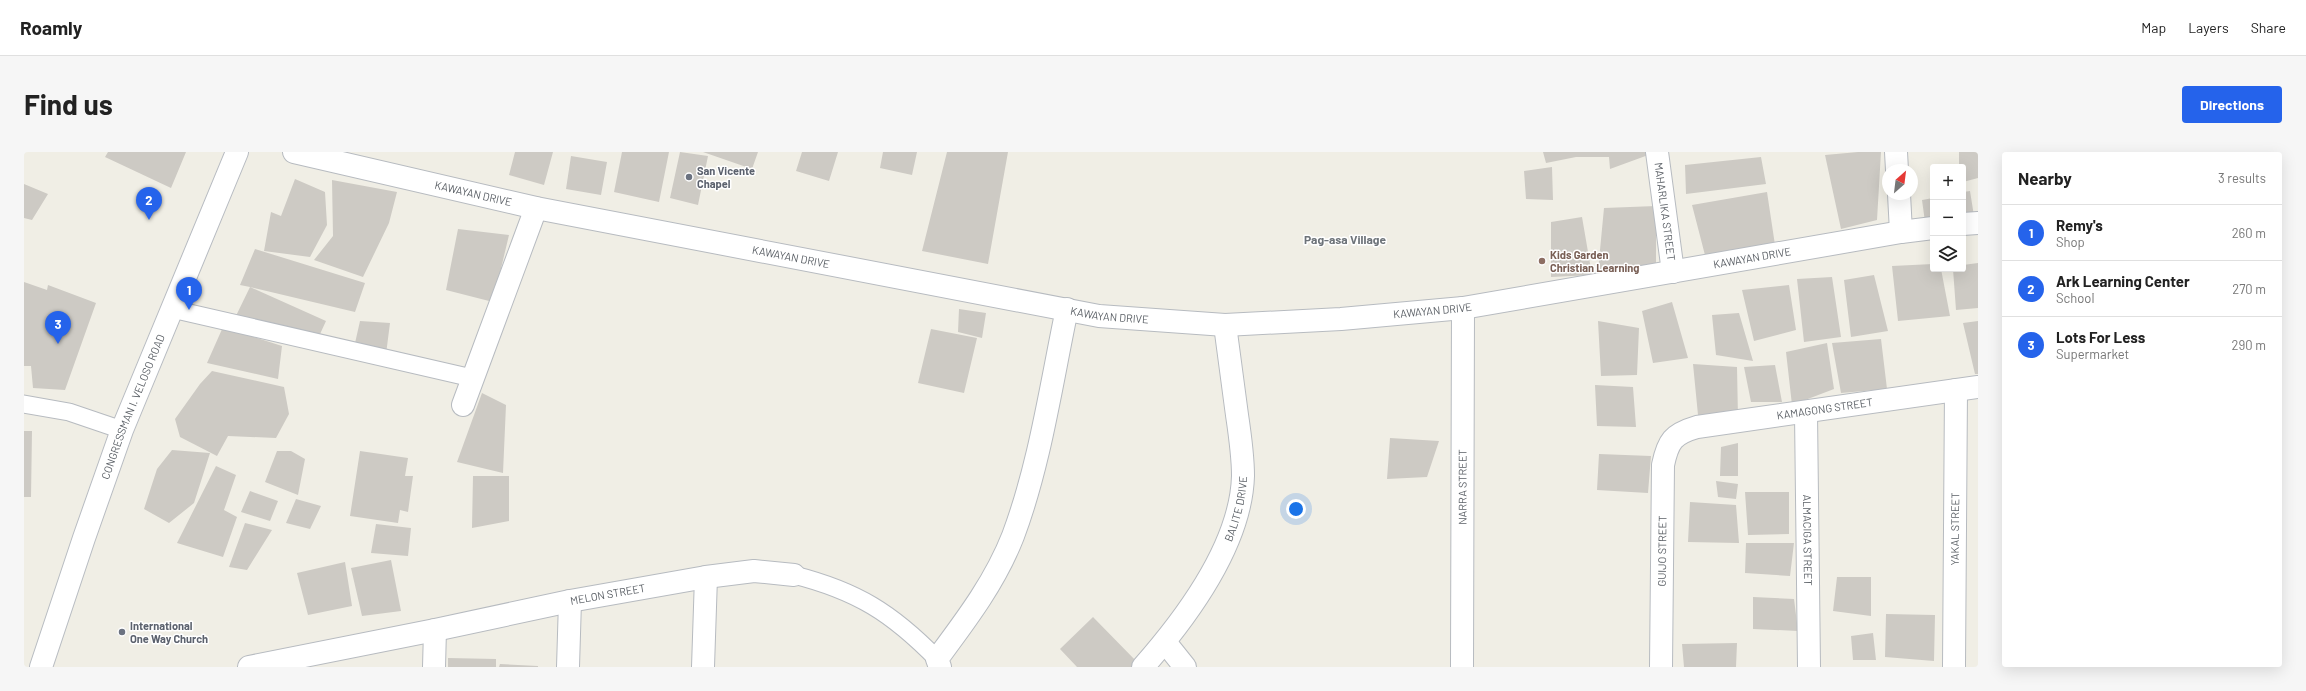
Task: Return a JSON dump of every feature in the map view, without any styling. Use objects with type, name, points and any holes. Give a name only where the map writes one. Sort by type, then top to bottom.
[{"type":"street","name":"CONGRESSMAN I. VELOSO ROAD","points":[[41,667],[122,430],[237,152]]},
{"type":"street","name":"KAWAYAN DRIVE","points":[[294,152],[536,208],[1099,316],[1225,325],[1341,319],[1463,308],[1930,228]]},
{"type":"street","name":"MAHARLIKA STREET","points":[[1657,152],[1673,272]]},
{"type":"street","points":[[1896,152],[1897,164]]},
{"type":"street","points":[[1899,200],[1902,232]]},
{"type":"street","points":[[462,405],[536,208]]},
{"type":"street","points":[[1966,224],[1978,223]]},
{"type":"street","name":"NARRA STREET","points":[[1462,667],[1463,308]]},
{"type":"street","points":[[939,663],[981,600],[1012,536],[1029,485],[1067,309]]},
{"type":"street","name":"BALITE DRIVE","points":[[1143,667],[1165,642],[1190,608],[1213,570],[1232,531],[1241,499],[1243,459],[1225,325]]},
{"type":"street","name":"KAMAGONG STREET","points":[[1673,438],[1683,431],[1697,427],[1806,413],[1978,387]]},
{"type":"street","name":"YAKAL STREET","points":[[1954,667],[1956,390]]},
{"type":"street","name":"ALMACIGA STREET","points":[[1806,413],[1809,667]]},
{"type":"street","name":"GUIJO STREET","points":[[1661,667],[1663,465],[1666,451],[1673,438]]},
{"type":"street","name":"MELON STREET","points":[[249,667],[435,630],[570,600],[706,577],[754,571],[794,575]]},
{"type":"street","points":[[703,667],[706,577]]},
{"type":"street","points":[[568,667],[570,600]]},
{"type":"street","points":[[434,667],[435,630]]},
{"type":"street","points":[[1165,642],[1185,667]]},
{"type":"lane","points":[[172,309],[472,378]]},
{"type":"lane","points":[[24,404],[69,412],[122,430]]},
{"type":"lane","name":"MELON STREET","points":[[794,575],[826,583],[858,596],[889,615],[911,633],[939,663]]},
{"type":"building","points":[[108,152],[186,152],[171,188],[105,157]]},
{"type":"building","points":[[515,152],[553,152],[544,185],[509,175]]},
{"type":"building","points":[[622,152],[669,152],[659,202],[614,192]]},
{"type":"building","name":"San Vicente Chapel","points":[[680,152],[708,156],[698,205],[670,198]]},
{"type":"building","points":[[703,152],[758,152],[752,169]]},
{"type":"building","points":[[802,152],[838,152],[829,181],[796,171]]},
{"type":"building","points":[[883,152],[917,152],[912,175],[880,168]]},
{"type":"building","points":[[947,152],[1008,152],[988,264],[922,251]]},
{"type":"building","points":[[1543,152],[1650,152],[1651,154],[1610,169],[1609,157],[1576,157],[1546,163]]},
{"type":"building","points":[[1858,152],[1881,152],[1877,220],[1841,229],[1825,155]]},
{"type":"building","points":[[1959,152],[1978,152],[1978,178],[1966,181],[1966,164],[1959,164]]},
{"type":"building","points":[[571,156],[607,162],[601,195],[566,189]]},
{"type":"building","points":[[1761,157],[1766,184],[1686,194],[1685,165]]},
{"type":"building","points":[[1552,167],[1553,200],[1526,199],[1524,171]]},
{"type":"building","points":[[295,179],[325,192],[327,225],[310,257],[264,251],[271,212],[281,216]]},
{"type":"building","points":[[332,180],[397,192],[389,223],[363,277],[314,260],[333,236]]},
{"type":"building","points":[[24,184],[48,194],[32,220],[24,218]]},
{"type":"building","points":[[1970,191],[1974,216],[1966,217],[1966,192]]},
{"type":"building","points":[[1767,192],[1775,245],[1706,259],[1692,205]]},
{"type":"building","points":[[1930,199],[1930,221],[1925,222],[1922,200]]},
{"type":"building","points":[[1656,206],[1656,264],[1598,271],[1604,208]]},
{"type":"building","points":[[1582,217],[1592,275],[1551,277],[1551,222]]},
{"type":"building","points":[[458,229],[509,235],[493,302],[446,290]]},
{"type":"building","points":[[255,249],[365,283],[355,312],[240,285]]},
{"type":"building","points":[[1978,263],[1978,308],[1956,310],[1953,272],[1966,272],[1966,265]]},
{"type":"building","points":[[1930,264],[1930,272],[1942,272],[1950,316],[1898,321],[1892,266]]},
{"type":"building","points":[[1874,275],[1888,331],[1851,337],[1844,280]]},
{"type":"building","points":[[1832,277],[1841,337],[1804,342],[1797,279]]},
{"type":"building","points":[[24,282],[47,290],[48,285],[96,303],[65,390],[33,388],[31,366],[24,366]]},
{"type":"building","points":[[1789,285],[1796,330],[1754,341],[1742,290]]},
{"type":"building","points":[[250,287],[326,321],[315,345],[233,322]]},
{"type":"building","points":[[1672,302],[1688,358],[1653,363],[1642,311]]},
{"type":"building","points":[[959,309],[986,313],[982,338],[958,332]]},
{"type":"building","points":[[1739,313],[1753,361],[1716,355],[1712,315]]},
{"type":"building","points":[[360,321],[390,323],[385,362],[353,352]]},
{"type":"building","points":[[1598,321],[1639,328],[1637,375],[1601,376]]},
{"type":"building","points":[[1978,321],[1978,374],[1975,374],[1963,323]]},
{"type":"building","points":[[223,327],[282,346],[278,379],[207,363]]},
{"type":"building","points":[[931,329],[977,338],[964,393],[918,383]]},
{"type":"building","points":[[1881,339],[1887,389],[1841,393],[1832,343]]},
{"type":"building","points":[[1827,343],[1834,389],[1792,405],[1786,352]]},
{"type":"building","points":[[1693,364],[1737,367],[1738,418],[1698,415]]},
{"type":"building","points":[[1775,365],[1782,402],[1751,402],[1744,367]]},
{"type":"building","points":[[212,371],[284,387],[289,414],[276,438],[228,436],[217,456],[180,437],[175,419],[200,384]]},
{"type":"building","points":[[1595,385],[1633,387],[1636,427],[1597,426]]},
{"type":"building","points":[[482,393],[506,405],[503,473],[457,462]]},
{"type":"building","points":[[24,431],[32,431],[31,497],[24,497]]},
{"type":"building","points":[[1390,438],[1439,441],[1427,477],[1387,479]]},
{"type":"building","points":[[1738,443],[1738,476],[1720,476],[1721,447]]},
{"type":"building","points":[[172,450],[210,453],[194,503],[169,523],[144,509],[157,469]]},
{"type":"building","points":[[277,451],[291,451],[305,459],[298,495],[265,482]]},
{"type":"building","points":[[360,451],[408,458],[405,476],[413,476],[408,512],[400,510],[398,523],[350,516]]},
{"type":"building","points":[[1599,454],[1651,456],[1648,493],[1597,490]]},
{"type":"building","points":[[216,466],[236,475],[224,510],[237,517],[223,557],[177,543]]},
{"type":"building","points":[[473,476],[509,476],[509,521],[472,528]]},
{"type":"building","points":[[1716,481],[1738,484],[1736,499],[1718,497]]},
{"type":"building","points":[[250,491],[278,501],[270,521],[241,512]]},
{"type":"building","points":[[1745,492],[1789,492],[1789,534],[1748,535]]},
{"type":"building","points":[[296,499],[321,506],[310,529],[286,523]]},
{"type":"building","points":[[1690,502],[1736,505],[1739,543],[1688,542]]},
{"type":"building","points":[[245,523],[272,530],[247,570],[229,567]]},
{"type":"building","points":[[376,524],[411,528],[408,556],[371,553]]},
{"type":"building","points":[[1746,543],[1794,543],[1790,576],[1745,573]]},
{"type":"building","points":[[391,560],[401,611],[362,616],[351,568]]},
{"type":"building","points":[[345,562],[352,606],[308,615],[297,573]]},
{"type":"building","points":[[1837,577],[1871,577],[1871,616],[1833,611]]},
{"type":"building","points":[[1753,597],[1794,599],[1798,631],[1753,629]]},
{"type":"building","points":[[1886,614],[1935,615],[1934,661],[1885,657]]},
{"type":"building","points":[[1093,617],[1139,664],[1135,667],[1077,667],[1060,649]]},
{"type":"building","points":[[1873,633],[1876,660],[1853,660],[1851,636]]},
{"type":"building","points":[[1737,643],[1736,667],[1684,667],[1682,644]]},
{"type":"building","points":[[448,658],[496,659],[496,667],[448,667]]},
{"type":"building","points":[[500,664],[538,666],[538,667],[499,667]]},
{"type":"place","name":"San Vicente Chapel","points":[[689,177]]},
{"type":"place","name":"Ark Learning Center","points":[[149,220]]},
{"type":"place","name":"Kids Garden Christian Learning","points":[[1542,261]]},
{"type":"place","name":"Remy's","points":[[189,310]]},
{"type":"place","name":"Lots For Less","points":[[58,344]]},
{"type":"place","name":"International One Way Church","points":[[122,632]]},
{"type":"district","name":"Pag-asa Village","points":[[1345,240]]}]
